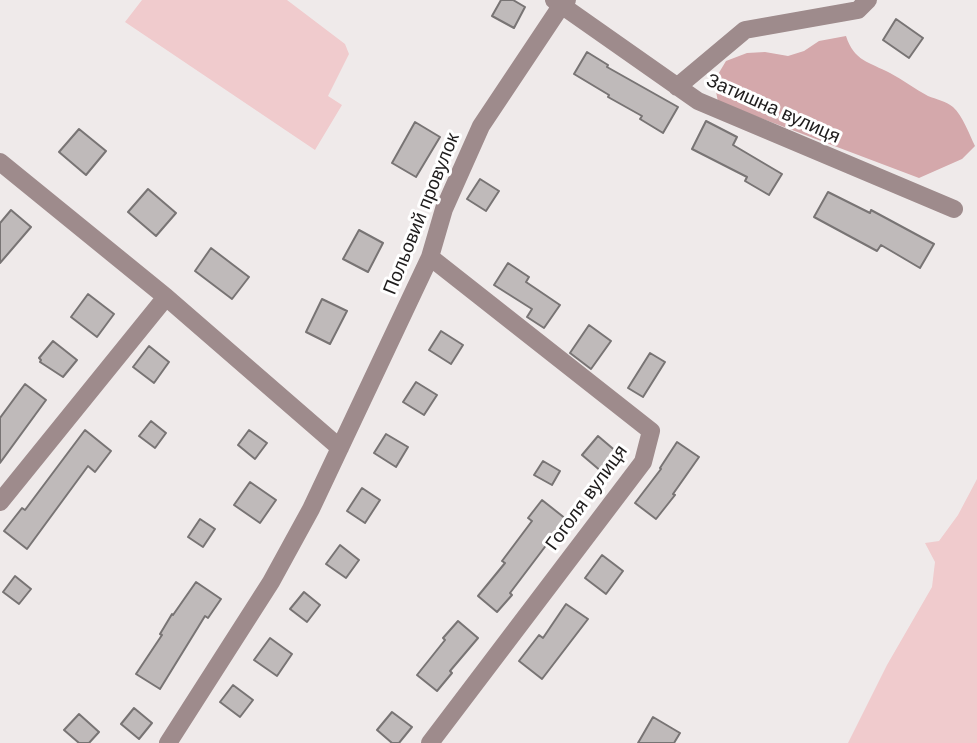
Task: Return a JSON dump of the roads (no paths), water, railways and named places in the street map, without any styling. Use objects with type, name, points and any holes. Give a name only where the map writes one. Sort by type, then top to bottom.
[{"type":"street","points":[[677,86],[745,30],[858,10],[868,0]]},
{"type":"street","name":"Затишна вулиця","points":[[561,2],[698,101],[954,209]]},
{"type":"street","name":"Польовий провулок","points":[[168,743],[271,582],[311,509],[430,257],[443,209],[481,126],[561,2]]},
{"type":"street","points":[[0,162],[166,297],[340,448]]},
{"type":"street","name":"Гоголя вулиця","points":[[430,257],[651,431],[643,461],[430,743]]},
{"type":"street","points":[[0,502],[166,297]]}]
